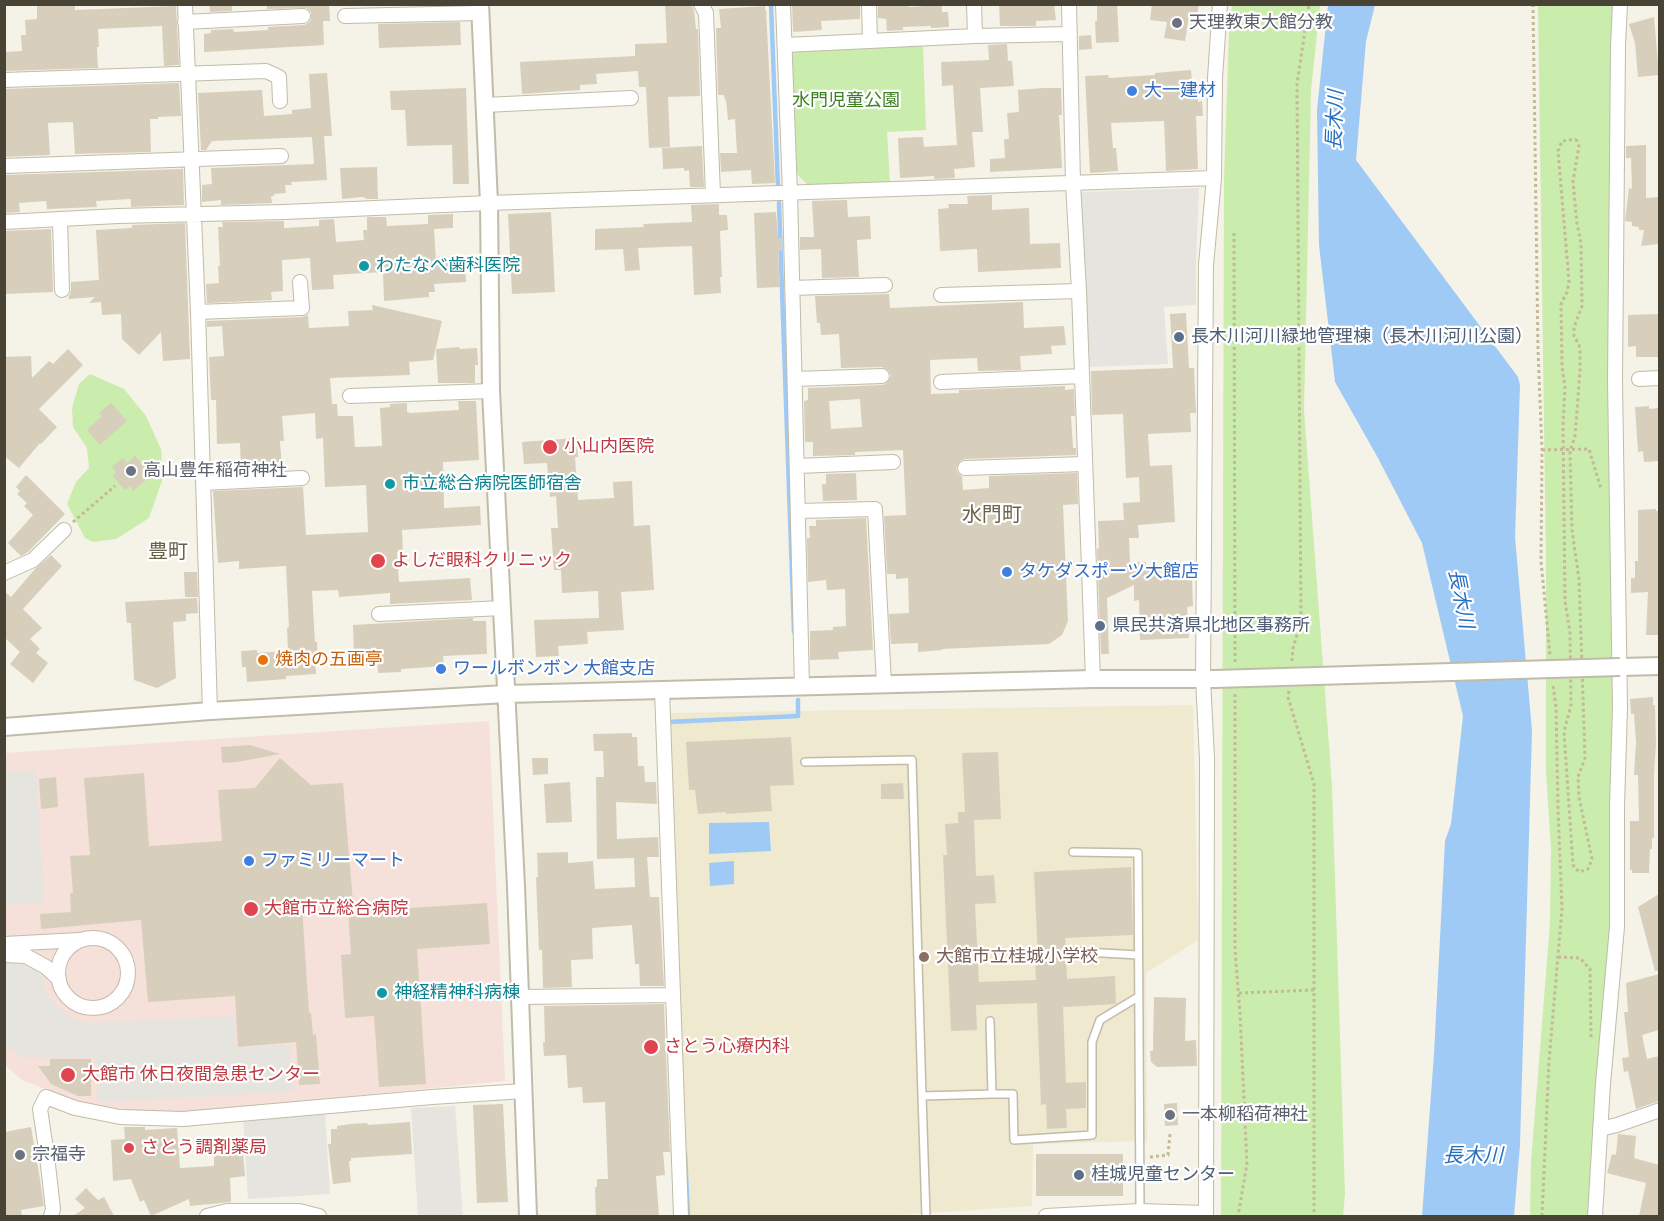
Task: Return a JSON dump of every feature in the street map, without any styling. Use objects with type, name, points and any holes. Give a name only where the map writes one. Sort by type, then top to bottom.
[{"type":"street","points":[[185,4],[198,312],[210,711]]},
{"type":"street","points":[[701,4],[706,13],[712,195]]},
{"type":"street","points":[[783,4],[798,466],[802,686]]},
{"type":"street","points":[[868,4],[870,41]]},
{"type":"street","points":[[974,4],[975,36]]},
{"type":"street","points":[[1069,4],[1073,183],[1093,679]]},
{"type":"street","points":[[1046,1216],[1140,1211],[1206,1215],[1209,679],[1206,264],[1214,178],[1215,78],[1221,4]]},
{"type":"street","points":[[1595,1216],[1617,927],[1620,667],[1615,369],[1620,4]]},
{"type":"street","points":[[345,16],[480,9],[489,203],[491,391],[516,886],[528,1216]]},
{"type":"street","points":[[185,22],[303,16]]},
{"type":"street","points":[[785,45],[1070,34]]},
{"type":"street","points":[[4,80],[266,71],[279,77],[280,101]]},
{"type":"street","points":[[485,105],[631,98]]},
{"type":"street","points":[[4,166],[281,156]]},
{"type":"street","points":[[4,222],[1214,178]]},
{"type":"street","points":[[60,219],[62,290]]},
{"type":"street","points":[[198,312],[302,308],[300,282]]},
{"type":"street","points":[[792,288],[885,285]]},
{"type":"street","points":[[941,295],[1079,291]]},
{"type":"street","points":[[795,379],[882,376]]},
{"type":"street","points":[[941,382],[1082,376]]},
{"type":"street","points":[[1639,379],[1659,378]]},
{"type":"street","points":[[350,396],[491,391]]},
{"type":"street","points":[[798,466],[893,462]]},
{"type":"street","points":[[965,468],[1084,464]]},
{"type":"street","points":[[203,483],[302,478]]},
{"type":"street","points":[[799,511],[875,509],[884,684]]},
{"type":"street","points":[[4,573],[33,560],[64,530]]},
{"type":"street","points":[[379,614],[502,608]]},
{"type":"street","points":[[4,727],[210,711],[506,694],[1093,679],[1209,679],[1659,666]]},
{"type":"street","points":[[662,690],[681,1216]]},
{"type":"street","points":[[4,944],[92,938],[112,943],[121,951],[126,960],[127,981],[123,991],[116,999],[105,1005],[93,1008],[81,1006],[63,990],[59,979],[59,967],[63,955],[81,940]]},
{"type":"street","points":[[4,955],[26,956],[46,967],[59,979]]},
{"type":"street","points":[[520,997],[673,995]]},
{"type":"street","points":[[51,1216],[47,1156],[40,1109],[45,1097],[75,1108],[120,1117],[183,1119],[524,1091]]},
{"type":"street","points":[[1600,1129],[1659,1110]]},
{"type":"street","points":[[207,1216],[227,1211],[298,1211],[319,1216]]},
{"type":"lane","points":[[805,762],[912,760],[926,1216]]},
{"type":"lane","points":[[1073,852],[1138,853],[1140,1211]]},
{"type":"lane","points":[[1068,951],[1138,955]]},
{"type":"lane","points":[[922,1096],[1013,1094],[1014,1140],[1092,1135],[1092,1042],[1100,1020],[1138,997]]},
{"type":"lane","points":[[990,1021],[992,1094]]},
{"type":"path","points":[[1291,667],[1293,648],[1301,621],[1297,84],[1309,4]]},
{"type":"path","points":[[1533,4],[1537,327],[1542,450],[1541,561],[1551,661]]},
{"type":"path","points":[[1563,450],[1565,387],[1562,367],[1561,304],[1569,281],[1558,151],[1562,141],[1576,139],[1579,146],[1573,181],[1581,243],[1582,306],[1574,327],[1574,336],[1580,351],[1580,371],[1575,436],[1570,451]]},
{"type":"path","points":[[1234,233],[1235,663]]},
{"type":"path","points":[[1542,450],[1589,449],[1603,494]]},
{"type":"path","points":[[64,530],[115,486]]},
{"type":"path","points":[[1542,1216],[1549,1061],[1562,909],[1556,708],[1553,684]]},
{"type":"path","points":[[1235,687],[1235,950],[1247,1164],[1238,1216]]},
{"type":"path","points":[[1289,687],[1288,697],[1314,784],[1314,1216]]},
{"type":"path","points":[[1558,957],[1580,958],[1590,969],[1591,1038]]},
{"type":"path","points":[[1239,993],[1314,990]]},
{"type":"path","points":[[1139,1157],[1168,1155],[1170,1134]]},
{"type":"shaded area","points":[[1199,188],[1196,305],[1164,307],[1168,364],[1087,367],[1080,192]]},
{"type":"shaded area","name":"大館市立桂城小学校","points":[[1193,705],[1198,940],[1146,973],[1147,1141],[1033,1144],[1032,1206],[884,1216],[687,1216],[667,713]]},
{"type":"shaded area","name":"大館市立総合病院","points":[[489,721],[505,1081],[156,1115],[76,1101],[22,1080],[5,1065],[5,753]]},
{"type":"shaded area","points":[[36,770],[44,903],[5,905],[5,772]]},
{"type":"shaded area","points":[[5,964],[25,964],[36,969],[42,977],[50,999],[73,1020],[89,1023],[233,1016],[236,1048],[289,1045],[293,1092],[98,1102],[96,1058],[24,1058],[5,1046]]},
{"type":"shaded area","points":[[455,1106],[463,1216],[418,1216],[411,1108]]},
{"type":"shaded area","points":[[325,1114],[330,1194],[248,1199],[243,1119]]},
{"type":"green space","points":[[1232,5],[1320,5],[1311,90],[1304,410],[1332,786],[1345,1194],[1343,1216],[1221,1216],[1224,180]]},
{"type":"green space","points":[[1538,5],[1617,5],[1615,697],[1612,910],[1590,1216],[1530,1216],[1531,1162],[1550,923],[1551,849],[1546,771],[1546,563]]},
{"type":"green space","name":"水門児童公園","points":[[923,46],[926,130],[887,132],[890,182],[808,185],[797,174],[792,52]]},
{"type":"green space","points":[[90,374],[124,389],[146,416],[161,449],[163,478],[149,518],[116,539],[93,542],[85,538],[67,504],[76,482],[89,468],[87,448],[73,427],[72,408],[79,384]]},
{"type":"water","name":"長木川","points":[[1328,5],[1375,5],[1366,41],[1356,160],[1518,377],[1520,385],[1515,537],[1532,731],[1520,1145],[1514,1216],[1422,1216],[1434,1054],[1445,841],[1451,824],[1463,716],[1422,543],[1335,382],[1319,245],[1317,110]]},
{"type":"water","points":[[769,822],[771,851],[709,854],[709,823]]},
{"type":"water","points":[[734,861],[734,884],[710,886],[709,863]]},
{"type":"building","points":[[37,4],[75,4],[75,10],[176,6],[179,65],[164,66],[162,26],[98,29],[98,68],[4,71],[4,52],[22,51],[21,35],[26,35],[25,20],[37,19]]},
{"type":"building","points":[[209,4],[232,4],[232,11],[210,12]]},
{"type":"building","points":[[267,4],[329,4],[330,21],[323,21],[324,45],[204,52],[204,34],[211,33],[211,30],[233,29],[234,32],[268,30],[268,27],[304,25],[311,20],[311,12],[307,8],[267,9]]},
{"type":"building","points":[[665,4],[691,4],[696,29],[698,29],[700,96],[668,97],[670,147],[649,148],[646,87],[639,87],[638,71],[596,74],[597,84],[580,85],[580,90],[522,94],[520,62],[635,56],[635,44],[667,43]]},
{"type":"building","points":[[792,4],[860,4],[860,19],[821,21],[822,30],[793,32]]},
{"type":"building","points":[[878,4],[908,4],[909,7],[942,5],[942,12],[948,12],[949,27],[903,27],[903,30],[887,31],[886,19],[878,18]]},
{"type":"building","points":[[999,4],[1054,4],[1056,20],[1036,21],[1036,26],[1000,26]]},
{"type":"building","points":[[1097,4],[1117,4],[1119,42],[1096,43]]},
{"type":"building","name":"天理教東大館分教","points":[[1152,4],[1199,4],[1196,23],[1188,22],[1185,41],[1164,38],[1167,22],[1150,20]]},
{"type":"building","points":[[765,6],[775,183],[752,184],[751,170],[721,172],[720,153],[737,153],[735,119],[728,120],[724,95],[718,95],[716,28],[721,28],[719,9]]},
{"type":"building","points":[[1654,17],[1659,75],[1638,77],[1635,43],[1629,24]]},
{"type":"building","points":[[460,22],[461,45],[379,48],[378,24]]},
{"type":"building","points":[[1091,35],[1092,49],[1079,50],[1079,36]]},
{"type":"building","points":[[1007,44],[1008,61],[1012,61],[1014,86],[980,88],[983,132],[972,132],[975,167],[954,169],[955,178],[934,179],[934,176],[900,178],[898,138],[923,137],[924,147],[957,145],[953,85],[942,86],[941,62],[989,60],[988,45]]},
{"type":"building","points":[[1191,70],[1192,82],[1194,81],[1194,86],[1197,85],[1198,102],[1202,101],[1203,116],[1196,116],[1198,169],[1166,171],[1164,121],[1111,123],[1118,171],[1090,173],[1085,76],[1108,75],[1109,78]]},
{"type":"building","points":[[327,73],[332,136],[324,136],[327,180],[291,182],[292,185],[285,185],[286,193],[271,196],[272,203],[221,205],[221,200],[202,202],[202,185],[212,184],[211,168],[314,164],[312,137],[212,141],[206,150],[201,150],[198,93],[262,90],[264,116],[292,114],[292,110],[311,108],[309,74]]},
{"type":"building","points":[[179,83],[181,116],[150,119],[151,152],[75,154],[73,122],[48,123],[50,155],[4,157],[4,89]]},
{"type":"building","points":[[466,88],[469,184],[453,184],[452,145],[407,146],[405,110],[391,110],[390,91]]},
{"type":"building","points":[[1061,88],[1062,115],[1059,115],[1062,168],[990,172],[990,159],[1005,158],[1004,139],[1009,139],[1007,113],[1019,112],[1018,90]]},
{"type":"building","points":[[1646,145],[1646,198],[1659,197],[1659,244],[1641,246],[1644,230],[1639,230],[1639,227],[1632,226],[1632,222],[1625,221],[1629,188],[1632,189],[1631,158],[1626,158],[1626,146]]},
{"type":"building","points":[[702,146],[704,187],[690,187],[689,170],[684,171],[684,168],[663,169],[662,148]]},
{"type":"building","points":[[377,167],[378,199],[362,197],[342,199],[340,168]]},
{"type":"building","points":[[183,169],[184,205],[131,207],[131,199],[96,201],[97,207],[47,209],[46,201],[19,203],[20,212],[4,213],[4,175]]},
{"type":"building","points":[[992,195],[992,210],[1029,208],[1030,244],[1060,243],[1061,268],[978,272],[977,249],[940,251],[938,209],[949,208],[948,204],[968,204],[967,196]]},
{"type":"building","points":[[847,200],[848,217],[870,216],[871,239],[857,240],[859,277],[822,278],[821,249],[800,250],[800,237],[814,237],[812,201]]},
{"type":"building","points":[[719,204],[719,215],[727,215],[728,230],[720,231],[721,293],[694,295],[692,246],[638,248],[640,270],[625,271],[623,249],[595,250],[595,229],[692,222],[691,205]]},
{"type":"building","points":[[551,212],[555,292],[512,294],[508,214]]},
{"type":"building","points":[[776,212],[778,238],[782,238],[782,251],[778,251],[780,287],[757,288],[754,213]]},
{"type":"building","points":[[453,214],[453,228],[434,229],[436,261],[465,259],[466,282],[434,284],[435,292],[429,292],[429,297],[384,301],[383,272],[333,275],[334,289],[312,290],[310,258],[282,260],[283,291],[271,292],[272,300],[207,303],[206,284],[219,283],[218,227],[223,227],[222,222],[284,221],[284,228],[319,226],[319,220],[334,219],[336,242],[364,240],[363,230],[367,230],[367,217],[386,217],[387,226],[428,224],[428,215]]},
{"type":"building","points":[[185,223],[190,359],[163,361],[161,332],[139,355],[122,339],[121,314],[102,315],[101,302],[89,303],[95,297],[68,299],[71,282],[99,280],[96,230],[132,228],[132,225]]},
{"type":"building","points":[[51,229],[53,292],[4,294],[4,273],[6,272],[4,231]]},
{"type":"building","points":[[889,294],[890,308],[1023,302],[1024,328],[1064,326],[1066,345],[1051,346],[1052,354],[1020,356],[1021,370],[978,371],[977,358],[930,360],[931,394],[959,393],[959,390],[1065,386],[1065,390],[1074,389],[1075,416],[1071,416],[1073,448],[1076,448],[1076,455],[965,459],[960,461],[956,468],[962,476],[963,490],[989,488],[989,476],[1077,473],[1078,504],[1063,505],[1068,621],[1062,635],[1049,644],[918,652],[918,643],[891,644],[889,614],[909,613],[908,578],[896,579],[896,574],[887,574],[884,516],[906,515],[903,450],[813,456],[813,442],[805,442],[804,401],[808,400],[808,388],[882,385],[887,383],[891,376],[889,371],[882,367],[841,368],[839,334],[821,335],[820,323],[817,323],[815,296]],"holes":[[[860,399],[862,427],[831,429],[829,401]]]},
{"type":"building","points":[[372,305],[442,321],[433,360],[409,362],[410,375],[330,378],[332,404],[337,404],[338,416],[353,416],[355,447],[382,446],[380,408],[390,407],[390,404],[407,403],[407,412],[411,413],[459,410],[458,401],[476,401],[479,460],[443,462],[444,508],[480,506],[481,525],[402,530],[403,552],[397,552],[399,582],[470,578],[472,600],[390,604],[390,593],[339,597],[338,590],[312,591],[318,660],[315,660],[316,674],[247,682],[246,667],[242,667],[241,651],[257,650],[257,653],[288,651],[286,566],[239,569],[239,561],[218,563],[213,491],[303,487],[306,535],[368,532],[366,485],[325,487],[323,438],[316,439],[315,413],[282,416],[284,441],[280,441],[282,470],[241,472],[240,443],[217,444],[216,400],[211,400],[209,357],[224,356],[222,326],[207,327],[207,321],[308,315],[309,328],[349,326],[348,311],[373,310]]},
{"type":"building","points":[[1186,313],[1189,368],[1194,368],[1196,413],[1190,413],[1191,432],[1148,434],[1150,466],[1172,465],[1175,522],[1138,525],[1139,538],[1129,538],[1130,562],[1146,562],[1146,566],[1160,565],[1160,579],[1192,577],[1193,606],[1187,607],[1189,638],[1140,640],[1139,600],[1134,601],[1134,585],[1107,598],[1109,654],[1101,654],[1098,521],[1124,520],[1123,503],[1140,502],[1139,477],[1126,478],[1123,414],[1092,415],[1091,371],[1173,368],[1170,314]]},
{"type":"building","points":[[1659,314],[1659,357],[1636,357],[1636,346],[1628,347],[1628,315]]},
{"type":"building","points":[[459,347],[460,349],[477,348],[478,365],[475,365],[475,383],[438,383],[436,349]]},
{"type":"building","points":[[68,349],[83,365],[39,409],[57,427],[19,468],[4,456],[4,357],[31,356],[32,378],[49,361],[53,364]]},
{"type":"building","points":[[111,403],[127,421],[100,445],[87,430],[102,416],[99,413]]},
{"type":"building","points":[[1649,406],[1649,409],[1659,408],[1659,461],[1644,462],[1643,451],[1638,452],[1635,407]]},
{"type":"building","points":[[577,438],[578,457],[575,457],[578,500],[614,498],[613,482],[632,481],[634,526],[650,525],[654,590],[621,592],[624,630],[587,632],[588,644],[558,646],[559,656],[536,657],[534,620],[599,618],[598,591],[562,593],[561,570],[554,570],[551,528],[558,528],[556,496],[550,497],[547,463],[524,464],[522,442]]},
{"type":"building","name":"高山豊年稲荷神社","points":[[135,456],[147,470],[141,475],[146,480],[133,491],[130,486],[125,490],[113,476],[116,472],[112,467],[123,458],[127,463]]},
{"type":"building","points":[[856,473],[857,500],[823,501],[822,484],[826,484],[826,474]]},
{"type":"building","points":[[26,475],[65,514],[28,552],[21,556],[8,543],[33,515],[24,506],[27,503],[17,494],[20,491],[16,487]]},
{"type":"building","points":[[1656,509],[1659,511],[1659,635],[1646,635],[1648,592],[1631,593],[1631,578],[1635,578],[1635,561],[1638,561],[1638,510]]},
{"type":"building","points":[[866,518],[873,650],[838,652],[839,659],[810,660],[810,631],[833,630],[833,627],[846,626],[845,589],[827,590],[826,580],[808,582],[809,526],[816,526],[816,520]]},
{"type":"building","points":[[51,555],[62,566],[23,609],[42,628],[30,639],[40,649],[36,653],[48,663],[33,683],[10,664],[20,652],[4,637],[4,591],[11,597],[35,569]]},
{"type":"building","points":[[184,572],[197,572],[198,597],[185,597]]},
{"type":"building","points":[[197,598],[198,613],[186,614],[186,621],[173,622],[176,678],[157,688],[134,680],[131,623],[127,623],[125,602]]},
{"type":"building","points":[[473,618],[473,621],[486,621],[487,654],[443,656],[444,666],[378,673],[377,655],[354,656],[353,625]]},
{"type":"building","points":[[1653,697],[1656,743],[1654,838],[1652,838],[1652,849],[1650,849],[1649,873],[1632,873],[1630,870],[1630,821],[1639,821],[1638,775],[1634,775],[1636,742],[1634,714],[1631,714],[1630,699]]},
{"type":"building","points":[[632,733],[632,737],[637,737],[638,766],[644,766],[645,782],[656,782],[657,804],[616,802],[617,839],[658,837],[659,857],[647,857],[650,897],[659,897],[664,986],[640,986],[639,964],[635,964],[632,925],[592,928],[593,959],[571,960],[572,987],[543,988],[542,950],[539,950],[537,853],[568,852],[568,863],[593,861],[595,889],[635,887],[634,858],[597,859],[596,777],[604,777],[603,751],[594,751],[593,734]]},
{"type":"building","points":[[791,737],[794,785],[770,786],[772,811],[698,814],[695,790],[689,790],[686,742]]},
{"type":"building","points":[[250,745],[280,754],[222,763],[221,747]]},
{"type":"building","points":[[998,752],[1001,819],[974,820],[976,876],[994,875],[996,903],[975,904],[979,982],[1036,980],[1035,958],[1038,958],[1034,872],[1131,867],[1133,935],[1065,938],[1066,946],[1062,950],[1066,956],[1067,979],[1115,976],[1116,1004],[1063,1007],[1066,1083],[1086,1082],[1086,1108],[1066,1109],[1067,1128],[1047,1129],[1046,1104],[1041,1105],[1037,1003],[976,1005],[977,1030],[951,1031],[943,855],[947,855],[945,824],[958,823],[958,812],[965,812],[962,753]]},
{"type":"building","name":"大館市立総合病院","points":[[280,758],[311,785],[343,783],[353,903],[302,907],[309,1013],[311,1013],[313,1035],[316,1034],[320,1084],[299,1085],[296,1042],[238,1047],[235,996],[148,1002],[141,920],[41,929],[40,914],[71,912],[70,893],[73,893],[70,856],[90,855],[84,778],[144,773],[149,846],[222,841],[218,790],[255,788]]},
{"type":"building","points":[[532,758],[548,758],[548,774],[533,775]]},
{"type":"building","points":[[56,777],[58,807],[41,809],[39,779]]},
{"type":"building","points":[[570,782],[572,822],[546,823],[544,784]]},
{"type":"building","points":[[903,783],[904,799],[881,799],[881,784]]},
{"type":"building","points":[[1659,894],[1659,971],[1655,971],[1638,907]]},
{"type":"building","name":"神経精神科病棟","points":[[487,903],[490,944],[417,949],[426,1084],[379,1087],[374,1016],[345,1018],[341,955],[351,954],[348,912]]},
{"type":"building","points":[[1659,974],[1659,1030],[1642,1035],[1647,1059],[1659,1056],[1659,1101],[1636,1109],[1628,1071],[1624,1072],[1622,1058],[1629,1057],[1624,1012],[1628,1012],[1626,983]]},
{"type":"building","points":[[1154,997],[1186,998],[1185,1041],[1196,1040],[1197,1066],[1157,1067],[1151,1062]]},
{"type":"building","points":[[664,1004],[670,1152],[663,1152],[665,1175],[656,1176],[659,1216],[596,1216],[597,1179],[608,1179],[605,1102],[583,1103],[582,1087],[568,1088],[566,1055],[544,1056],[544,1006]]},
{"type":"building","name":"大館市 休日夜間急患センター","points":[[50,1059],[91,1059],[91,1096],[78,1096],[51,1084],[38,1066],[50,1066]]},
{"type":"building","name":"一本柳稻荷神社","points":[[1177,1103],[1178,1125],[1165,1126],[1164,1104]]},
{"type":"building","points":[[503,1104],[508,1202],[477,1203],[473,1105]]},
{"type":"building","points":[[410,1122],[412,1154],[351,1158],[349,1161],[351,1182],[333,1184],[328,1144],[331,1144],[331,1129],[350,1124]]},
{"type":"building","points":[[31,1127],[44,1206],[21,1210],[22,1215],[4,1216],[5,1132]]},
{"type":"building","points":[[124,1127],[145,1127],[145,1130],[177,1128],[180,1168],[214,1166],[214,1156],[243,1154],[245,1176],[230,1178],[231,1202],[190,1206],[189,1199],[151,1216],[144,1200],[140,1202],[131,1179],[113,1181],[111,1140],[125,1139]]},
{"type":"building","points":[[1618,1134],[1636,1136],[1634,1158],[1659,1165],[1659,1216],[1639,1216],[1646,1183],[1607,1173],[1612,1154],[1616,1155]]},
{"type":"building","name":"桂城児童センター","points":[[1036,1154],[1123,1154],[1123,1196],[1036,1196]]},
{"type":"building","points":[[86,1188],[98,1200],[104,1197],[114,1216],[73,1216],[85,1208],[75,1199]]},
{"type":"waterway","points":[[771,4],[778,188]]},
{"type":"waterway","points":[[779,203],[794,632]]},
{"type":"waterway","points":[[668,723],[798,716],[798,700]]},
{"type":"waterway","points":[[685,1154],[688,1216]]},
{"type":"place","name":"天理教東大館分教","points":[[1177,23]]},
{"type":"place","name":"大一建材","points":[[1132,91]]},
{"type":"place","name":"わたなべ歯科医院","points":[[364,266]]},
{"type":"place","name":"長木川河川緑地管理棟（長木川河川公園）","points":[[1179,337]]},
{"type":"place","name":"小山内医院","points":[[550,447]]},
{"type":"place","name":"高山豊年稲荷神社","points":[[131,471]]},
{"type":"place","name":"市立総合病院医師宿舎","points":[[390,484]]},
{"type":"place","name":"よしだ眼科クリニック","points":[[378,561]]},
{"type":"place","name":"タケダスポーツ大館店","points":[[1007,572]]},
{"type":"place","name":"県民共済県北地区事務所","points":[[1100,626]]},
{"type":"place","name":"焼肉の五画亭","points":[[263,660]]},
{"type":"place","name":"ワールボンボン 大館支店","points":[[441,669]]},
{"type":"place","name":"ファミリーマート","points":[[249,861]]},
{"type":"place","name":"大館市立総合病院","points":[[251,909]]},
{"type":"place","name":"大館市立桂城小学校","points":[[924,957]]},
{"type":"place","name":"神経精神科病棟","points":[[382,993]]},
{"type":"place","name":"さとう心療内科","points":[[651,1047]]},
{"type":"place","name":"大館市 休日夜間急患センター","points":[[68,1075]]},
{"type":"place","name":"一本柳稻荷神社","points":[[1170,1115]]},
{"type":"place","name":"さとう調剤薬局","points":[[129,1148]]},
{"type":"place","name":"宗福寺","points":[[20,1155]]},
{"type":"place","name":"桂城児童センター","points":[[1079,1175]]},
{"type":"district","name":"水門町","points":[[992,516]]},
{"type":"district","name":"豊町","points":[[168,553]]}]
